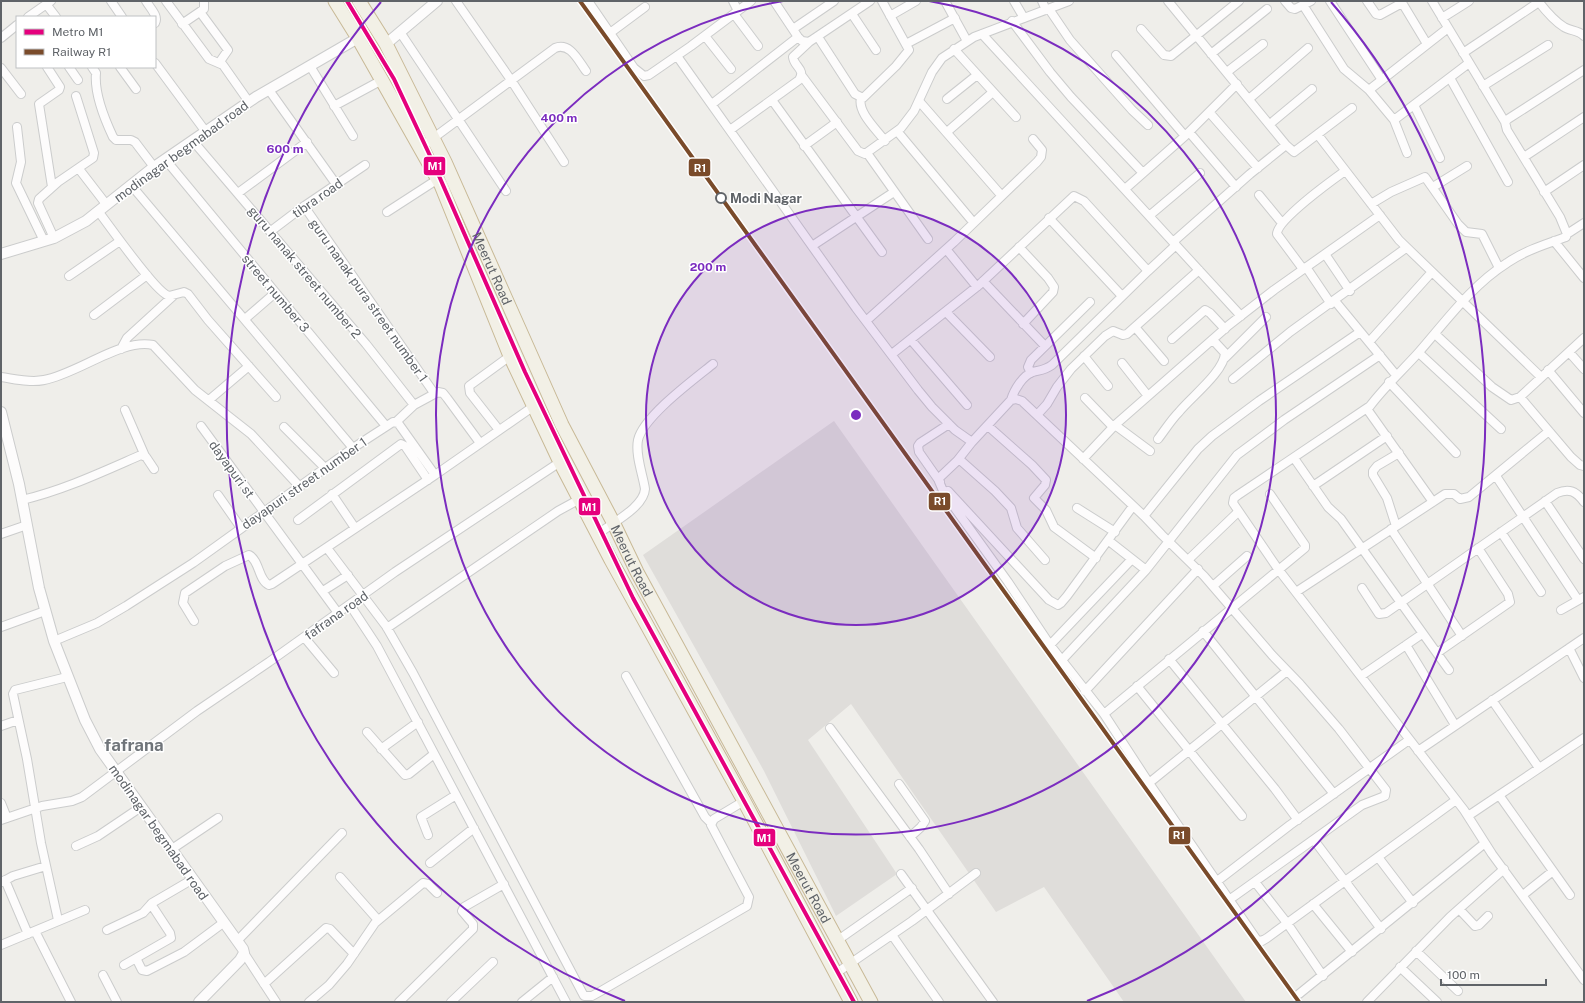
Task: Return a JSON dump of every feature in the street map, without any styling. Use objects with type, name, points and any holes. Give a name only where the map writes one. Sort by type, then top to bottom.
[{"type":"highway","name":"Meerut Road","points":[[335,1],[358,38],[438,179],[510,356],[560,462],[618,573],[744,801],[851,1002]]},
{"type":"highway","name":"Meerut Road","points":[[359,1],[386,44],[433,138],[562,425],[613,522],[633,564],[871,1002]]},
{"type":"highway","points":[[618,573],[633,564]]},
{"type":"street","points":[[111,1],[121,16]]},
{"type":"street","points":[[146,1],[156,16]]},
{"type":"street","points":[[166,1],[209,59],[219,63],[232,76],[249,102]]},
{"type":"street","points":[[182,24],[204,9],[204,1]]},
{"type":"street","points":[[386,44],[437,1]]},
{"type":"street","points":[[456,1],[511,80],[564,162]]},
{"type":"street","points":[[588,1],[634,68],[644,76],[649,75],[677,56],[751,1]]},
{"type":"street","points":[[733,1],[736,12],[758,46]]},
{"type":"street","points":[[774,1],[798,37],[802,41],[809,42]]},
{"type":"street","points":[[793,30],[834,1]]},
{"type":"street","points":[[870,1],[809,42],[793,57],[793,60],[802,71],[802,76],[858,151],[862,154],[867,154],[897,131],[914,111],[937,64],[954,49],[982,34],[1069,1]]},
{"type":"street","points":[[861,98],[908,54],[909,50],[882,1]]},
{"type":"street","points":[[890,16],[916,1]]},
{"type":"street","points":[[946,1],[967,41]]},
{"type":"street","points":[[1014,1],[1024,18]]},
{"type":"street","points":[[1042,1],[1070,40],[1148,126]]},
{"type":"street","points":[[1141,29],[1167,57],[1196,36],[1239,1]]},
{"type":"street","points":[[1285,1],[1291,8],[1295,9],[1310,1]]},
{"type":"street","points":[[1330,1],[1382,80]]},
{"type":"street","points":[[1367,1],[1376,14],[1380,15],[1401,2],[1427,44]]},
{"type":"street","points":[[1432,1],[1505,122],[1507,130],[1524,156],[1567,234]]},
{"type":"street","points":[[1442,18],[1469,1]]},
{"type":"street","points":[[1173,2],[1196,36],[1286,145],[1294,152],[1298,151],[1352,108]]},
{"type":"street","points":[[1463,53],[1538,2],[1560,24],[1584,36]]},
{"type":"street","points":[[32,16],[49,3],[56,16]]},
{"type":"street","points":[[1303,5],[1344,69],[1369,90],[1394,120],[1407,152]]},
{"type":"street","points":[[610,33],[645,7]]},
{"type":"street","points":[[1211,54],[1267,9]]},
{"type":"street","points":[[200,12],[228,50],[219,63]]},
{"type":"street","points":[[852,14],[876,50]]},
{"type":"street","points":[[906,44],[954,18]]},
{"type":"street","points":[[1012,22],[1071,97],[1143,173]]},
{"type":"street","points":[[1,38],[16,26]]},
{"type":"street","points":[[1369,90],[1448,28]]},
{"type":"street","points":[[400,32],[506,191]]},
{"type":"street","points":[[982,34],[1241,316]]},
{"type":"street","points":[[705,36],[731,69]]},
{"type":"street","points":[[712,104],[798,37]]},
{"type":"street","points":[[818,37],[855,94],[861,98]]},
{"type":"street","name":"modinagar begmabad road","points":[[1,254],[49,239],[86,221],[154,167],[249,102],[358,38]]},
{"type":"street","points":[[1227,72],[1263,44]]},
{"type":"street","points":[[1483,86],[1548,45]]},
{"type":"street","points":[[420,148],[554,48],[561,46],[570,50],[586,71]]},
{"type":"street","points":[[1249,99],[1308,48]]},
{"type":"street","points":[[954,49],[1016,117]]},
{"type":"street","points":[[1116,55],[1236,187]]},
{"type":"street","points":[[677,56],[812,246],[932,407],[949,424],[972,442]]},
{"type":"street","points":[[1394,120],[1469,64]]},
{"type":"street","points":[[156,65],[206,132]]},
{"type":"street","points":[[310,66],[353,136]]},
{"type":"street","points":[[1,68],[21,94]]},
{"type":"street","points":[[48,68],[60,87],[59,90],[39,104],[52,187]]},
{"type":"street","points":[[70,68],[78,80]]},
{"type":"street","points":[[93,68],[96,73],[94,81],[99,102],[113,137],[116,140],[131,140],[135,142],[154,167]]},
{"type":"street","points":[[121,68],[136,89]]},
{"type":"street","points":[[1505,122],[1584,70]]},
{"type":"street","points":[[947,98],[977,75]]},
{"type":"street","points":[[730,130],[799,80],[802,76]]},
{"type":"street","points":[[1450,78],[1508,182]]},
{"type":"street","points":[[334,106],[382,80]]},
{"type":"street","points":[[1125,189],[1187,134],[1237,84]]},
{"type":"street","points":[[1270,124],[1312,89]]},
{"type":"street","points":[[269,90],[336,184]]},
{"type":"street","points":[[947,132],[993,92]]},
{"type":"street","points":[[49,239],[38,203],[41,196],[90,162],[94,153],[76,96]]},
{"type":"street","points":[[861,98],[860,102],[863,111],[885,141]]},
{"type":"street","points":[[772,100],[882,252]]},
{"type":"street","points":[[919,101],[1001,196]]},
{"type":"street","points":[[1414,105],[1440,158]]},
{"type":"street","points":[[1209,112],[1258,168]]},
{"type":"street","points":[[1524,156],[1584,117]]},
{"type":"street","points":[[804,146],[837,122]]},
{"type":"street","points":[[17,127],[21,162],[16,183],[49,239]]},
{"type":"street","points":[[897,131],[973,222]]},
{"type":"street","points":[[1318,135],[1406,248],[1541,377]]},
{"type":"street","points":[[866,320],[946,249],[1041,157],[1042,150],[1033,139]]},
{"type":"street","name":"guru nanak street number 2","points":[[193,140],[271,231],[414,405]]},
{"type":"street","points":[[238,193],[307,142]]},
{"type":"street","points":[[938,478],[959,459],[972,442],[1011,400],[1018,386],[1031,372],[1045,370],[1052,365],[1175,244],[1236,187],[1286,145]]},
{"type":"street","points":[[867,154],[928,239]]},
{"type":"street","name":"street number 3","points":[[165,159],[386,426]]},
{"type":"street","name":"tibra road","points":[[271,231],[304,206],[364,165]]},
{"type":"street","points":[[1544,192],[1584,165]]},
{"type":"street","points":[[1433,187],[1467,166]]},
{"type":"street","points":[[78,169],[120,241],[166,296],[174,296]]},
{"type":"street","points":[[1345,170],[1282,223],[1277,230],[1277,234],[1396,375]]},
{"type":"street","points":[[1149,216],[1200,173]]},
{"type":"street","points":[[1371,204],[1391,192],[1422,178],[1428,179],[1458,224],[1466,232],[1482,234],[1499,268]]},
{"type":"street","points":[[387,212],[438,179]]},
{"type":"street","points":[[131,185],[353,448]]},
{"type":"street","points":[[812,246],[855,216],[894,192]]},
{"type":"street","points":[[1259,195],[1282,223]]},
{"type":"street","points":[[892,354],[980,284],[1074,196],[1078,196],[1084,200],[1148,271]]},
{"type":"street","name":"guru nanak pura street number 1","points":[[304,206],[434,393]]},
{"type":"street","points":[[1083,459],[1114,426],[1225,329],[1305,268],[1380,215]]},
{"type":"street","points":[[1049,218],[1122,296]]},
{"type":"street","points":[[1584,223],[1567,234],[1566,237],[1509,261],[1499,268],[1480,284],[1419,352],[1389,382],[1367,409],[1234,498],[1233,503],[1278,569],[1468,816],[1485,843],[1584,980]]},
{"type":"street","points":[[69,276],[120,241]]},
{"type":"street","points":[[1554,241],[1584,278]]},
{"type":"street","points":[[1019,247],[1048,278],[1054,287],[1053,292],[1023,324]]},
{"type":"street","points":[[1233,379],[1290,332],[1350,291],[1406,248]]},
{"type":"street","points":[[946,249],[980,284],[1045,346]]},
{"type":"street","points":[[1325,254],[1350,291]]},
{"type":"street","points":[[1037,415],[1047,404],[1061,381],[1109,332],[1113,331],[1124,335],[1199,270]]},
{"type":"street","points":[[1369,342],[1431,273]]},
{"type":"street","points":[[94,315],[147,275]]},
{"type":"street","points":[[121,349],[127,338],[174,296],[184,292],[188,294],[276,396]]},
{"type":"street","points":[[245,319],[275,293]]},
{"type":"street","points":[[1031,372],[1029,364],[1045,346],[1090,302]]},
{"type":"street","points":[[1172,339],[1205,310],[1210,313],[1225,329]]},
{"type":"street","points":[[946,312],[990,357]]},
{"type":"street","points":[[1158,440],[1179,411],[1216,371],[1225,358],[1266,317]]},
{"type":"street","points":[[1135,327],[1164,361]]},
{"type":"street","points":[[1144,516],[1198,450],[1212,436],[1259,401],[1360,332]]},
{"type":"street","points":[[1435,334],[1506,398],[1511,400],[1520,397],[1584,338]]},
{"type":"street","points":[[911,340],[967,405]]},
{"type":"street","points":[[1213,340],[1225,353],[1225,358]]},
{"type":"street","points":[[1,377],[32,381],[45,380],[135,344],[153,345],[190,385],[251,434],[300,487]]},
{"type":"street","points":[[1419,352],[1501,429]]},
{"type":"street","points":[[1569,352],[1584,369]]},
{"type":"street","points":[[1062,660],[1146,570],[1237,455],[1290,416],[1380,355]]},
{"type":"street","points":[[500,430],[468,390],[469,386],[510,356]]},
{"type":"street","points":[[1084,356],[1108,386]]},
{"type":"street","points":[[1122,363],[1148,396]]},
{"type":"street","points":[[598,534],[636,506],[645,495],[646,489],[637,447],[642,431],[672,397],[712,364]]},
{"type":"street","points":[[209,400],[249,366]]},
{"type":"street","points":[[1548,370],[1584,413]]},
{"type":"street","points":[[1389,382],[1456,453]]},
{"type":"street","points":[[432,477],[396,422],[414,405],[434,393],[443,393],[480,443]]},
{"type":"street","points":[[1520,397],[1575,462],[1584,466]]},
{"type":"street","points":[[1085,398],[1114,426],[1150,451]]},
{"type":"street","points":[[1011,400],[1016,399],[1022,401],[1198,569],[1287,672],[1300,684],[1339,729],[1386,790],[1385,796],[1362,805],[1229,900]]},
{"type":"street","points":[[194,621],[183,603],[185,593],[201,581],[246,555],[251,557],[265,582],[269,585],[304,565],[534,406]]},
{"type":"street","points":[[1367,409],[1432,502]]},
{"type":"street","points":[[125,410],[145,456],[154,469]]},
{"type":"street","name":"modinagar begmabad road","points":[[1,412],[22,500],[45,610],[67,677],[94,739],[223,923],[237,940],[244,953]]},
{"type":"street","name":"dayapuri street number 1","points":[[54,641],[97,623],[120,610],[193,562],[326,469],[353,448],[386,426],[396,422]]},
{"type":"street","points":[[949,424],[920,443],[918,446],[919,452],[938,478],[1053,602],[1058,604],[1061,603],[1109,541],[1133,506]]},
{"type":"street","name":"dayapuri st","points":[[201,426],[252,498],[265,511],[338,613]]},
{"type":"street","points":[[284,426],[326,469]]},
{"type":"street","points":[[988,426],[1032,465],[1046,480],[1045,485],[1034,498],[1046,510],[1050,523],[1096,558]]},
{"type":"street","points":[[1296,592],[1449,492],[1464,500],[1496,476],[1549,431]]},
{"type":"street","points":[[1313,486],[1387,436]]},
{"type":"street","points":[[298,520],[401,444],[405,446],[432,477]]},
{"type":"street","points":[[1399,453],[1377,466],[1372,471],[1373,475],[1387,498],[1393,528],[1462,636]]},
{"type":"street","points":[[22,500],[47,494],[81,482],[141,455],[145,456]]},
{"type":"street","points":[[1294,458],[1328,507],[1341,519],[1449,670]]},
{"type":"street","points":[[959,459],[995,490],[1011,508],[1017,528],[1045,560]]},
{"type":"street","name":"fafrana road","points":[[4,819],[35,808],[77,799],[115,770],[142,753],[197,710],[350,605],[395,572],[560,462]]},
{"type":"street","points":[[1496,476],[1582,599],[1561,610]]},
{"type":"street","points":[[938,478],[944,493],[1008,582],[1050,645],[1104,714],[1216,882],[1260,941],[1456,800]]},
{"type":"street","points":[[1362,588],[1379,614],[1386,613],[1557,493],[1570,490],[1575,492],[1584,502]]},
{"type":"street","points":[[332,494],[356,528]]},
{"type":"street","points":[[1104,714],[1202,631],[1305,548],[1306,545],[1270,494]]},
{"type":"street","points":[[218,495],[241,528]]},
{"type":"street","points":[[387,628],[558,511],[580,499]]},
{"type":"street","points":[[1545,501],[1584,559]]},
{"type":"street","points":[[1077,508],[1115,532]]},
{"type":"street","points":[[1188,560],[1238,512]]},
{"type":"street","points":[[1,534],[27,524]]},
{"type":"street","points":[[1501,532],[1541,592]]},
{"type":"street","points":[[1109,541],[1146,570]]},
{"type":"street","points":[[327,548],[364,595],[387,628],[413,673],[584,996],[592,996],[607,988],[747,906],[748,897],[714,834],[711,823],[705,817],[626,676]]},
{"type":"street","points":[[1437,653],[1510,602],[1508,594],[1478,548]]},
{"type":"street","points":[[1213,586],[1247,556]]},
{"type":"street","points":[[1050,645],[1132,559]]},
{"type":"street","points":[[1086,691],[1198,569]]},
{"type":"street","points":[[323,591],[348,575]]},
{"type":"street","points":[[350,605],[377,646],[566,1002]]},
{"type":"street","points":[[1,627],[45,610]]},
{"type":"street","points":[[1202,631],[1334,794]]},
{"type":"street","points":[[1361,676],[1422,634]]},
{"type":"street","points":[[304,637],[334,673]]},
{"type":"street","points":[[1418,751],[1584,638]]},
{"type":"street","points":[[1406,644],[1455,725]]},
{"type":"street","points":[[1570,648],[1584,678]]},
{"type":"street","points":[[1169,659],[1275,789],[1298,820]]},
{"type":"street","points":[[1149,783],[1255,696],[1287,672]]},
{"type":"street","points":[[58,920],[35,808],[28,759],[13,694],[14,691],[67,677]]},
{"type":"street","points":[[1137,686],[1242,816]]},
{"type":"street","points":[[1492,700],[1540,768]]},
{"type":"street","points":[[1,726],[18,720]]},
{"type":"street","points":[[381,749],[418,722]]},
{"type":"street","points":[[830,728],[910,837],[949,894]]},
{"type":"street","points":[[367,732],[406,775],[434,754]]},
{"type":"street","points":[[1468,816],[1584,738]]},
{"type":"street","points":[[1216,882],[1298,820],[1409,740]]},
{"type":"street","points":[[898,784],[924,821],[921,828],[910,837]]},
{"type":"street","points":[[428,835],[420,817],[456,795]]},
{"type":"street","points":[[1499,795],[1570,895]]},
{"type":"street","points":[[711,823],[714,819],[744,801]]},
{"type":"street","points":[[1,803],[4,819]]},
{"type":"street","points":[[76,846],[98,836],[142,807]]},
{"type":"street","points":[[172,849],[218,818]]},
{"type":"street","points":[[430,863],[474,828]]},
{"type":"street","points":[[237,940],[342,833]]},
{"type":"street","points":[[1314,840],[1343,881],[1381,929]]},
{"type":"street","points":[[1299,994],[1381,929],[1485,843]]},
{"type":"street","points":[[1378,856],[1413,903]]},
{"type":"street","points":[[46,866],[3,881],[71,1002]]},
{"type":"street","points":[[1367,1002],[1459,908],[1504,869]]},
{"type":"street","points":[[1522,895],[1553,871]]},
{"type":"street","points":[[835,974],[927,910],[976,873]]},
{"type":"street","points":[[901,874],[993,1002]]},
{"type":"street","points":[[340,877],[378,920]]},
{"type":"street","points":[[107,930],[143,913],[150,904],[193,879]]},
{"type":"street","points":[[1255,882],[1287,923],[1323,976]]},
{"type":"street","points":[[309,1002],[330,985],[354,954],[369,929],[378,920],[423,883],[428,884],[437,893]]},
{"type":"street","points":[[399,1002],[473,929],[473,924],[462,911],[464,907],[504,884]]},
{"type":"street","points":[[838,940],[912,888]]},
{"type":"street","points":[[124,965],[169,940],[171,937],[150,904]]},
{"type":"street","points":[[1313,904],[1352,952]]},
{"type":"street","points":[[1459,908],[1475,926],[1477,926],[1488,916]]},
{"type":"street","points":[[1,945],[58,920],[86,910]]},
{"type":"street","points":[[136,958],[142,970],[147,971],[184,952],[223,923]]},
{"type":"street","points":[[264,984],[326,928],[330,929],[354,954]]},
{"type":"street","points":[[892,935],[939,1002]]},
{"type":"street","points":[[1416,951],[1458,990]]},
{"type":"street","points":[[199,1002],[240,960],[244,953],[276,1002]]},
{"type":"street","points":[[455,1001],[493,962]]},
{"type":"street","points":[[1400,967],[1437,1002]]},
{"type":"street","points":[[103,976],[117,1002]]},
{"type":"street","points":[[522,1002],[553,977]]},
{"type":"shaded area","points":[[834,421],[1246,1002],[1124,1002],[1044,887],[996,912],[851,704],[808,740],[897,874],[836,916],[764,771],[643,555]]},
{"type":"metro line","name":"M1","points":[[347,1],[394,79],[432,160],[525,372],[633,598],[854,1002]]},
{"type":"rail line","name":"R1","points":[[580,1],[1299,1002]]},
{"type":"place","name":"Modi Nagar","points":[[721,198]]},
{"type":"district","name":"fafrana","points":[[134,745]]}]
